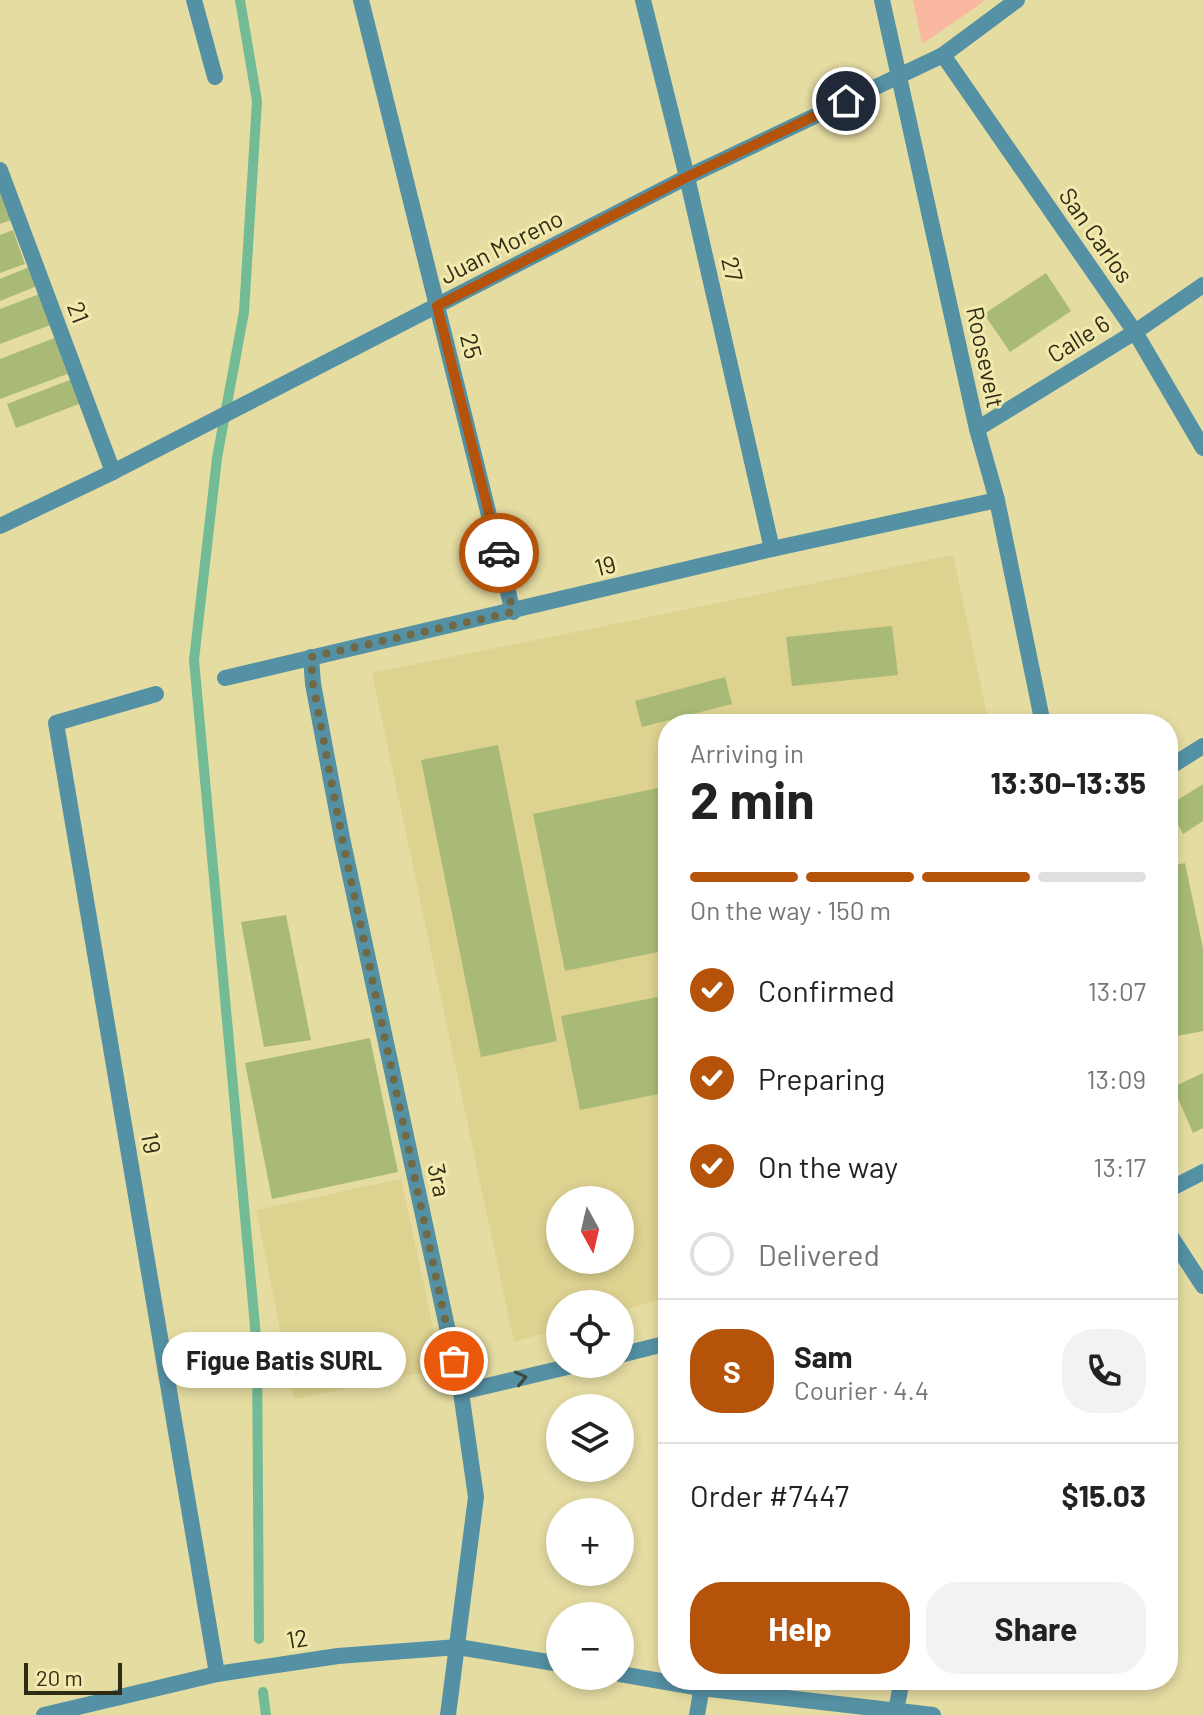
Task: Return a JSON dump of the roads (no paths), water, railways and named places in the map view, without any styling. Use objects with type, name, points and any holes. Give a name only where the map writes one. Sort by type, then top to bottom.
[{"type":"street","points":[[194,0],[215,77]]},
{"type":"street","name":"25","points":[[361,0],[513,612]]},
{"type":"street","name":"27","points":[[643,0],[772,549]]},
{"type":"street","name":"Roosevelt","points":[[882,0],[977,429],[997,500],[1041,714]]},
{"type":"street","name":"Juan Moreno","points":[[0,526],[113,472],[687,177],[943,55],[1017,0]]},
{"type":"street","name":"San Carlos","points":[[943,55],[1135,332],[1203,448]]},
{"type":"street","name":"21","points":[[0,170],[113,472]]},
{"type":"street","name":"Calle 6","points":[[977,429],[1135,332],[1203,285]]},
{"type":"street","name":"19","points":[[225,678],[772,549],[997,500]]},
{"type":"street","name":"3ra","points":[[311,657],[313,684],[342,838],[461,1392],[476,1497],[448,1715]]},
{"type":"street","name":"19","points":[[156,694],[56,723],[217,1674]]},
{"type":"street","points":[[1178,762],[1203,746]]},
{"type":"street","points":[[1178,1185],[1203,1172]]},
{"type":"street","points":[[1178,1247],[1203,1286]]},
{"type":"street","points":[[634,1352],[658,1346]]},
{"type":"street","points":[[461,1392],[546,1372]]},
{"type":"street","name":"12","points":[[44,1715],[217,1674],[338,1656],[458,1647],[546,1662]]},
{"type":"street","points":[[634,1676],[658,1679]]},
{"type":"street","points":[[697,1715],[701,1690]]},
{"type":"street","points":[[744,1690],[933,1715]]},
{"type":"street","points":[[896,1712],[900,1690]]},
{"type":"waterway","points":[[240,0],[257,101],[244,312],[217,458],[194,660],[257,1348],[259,1639]]},
{"type":"waterway","points":[[263,1692],[266,1715]]},
{"type":"place","name":"Figue Batis SURL","points":[[454,1361]]}]
